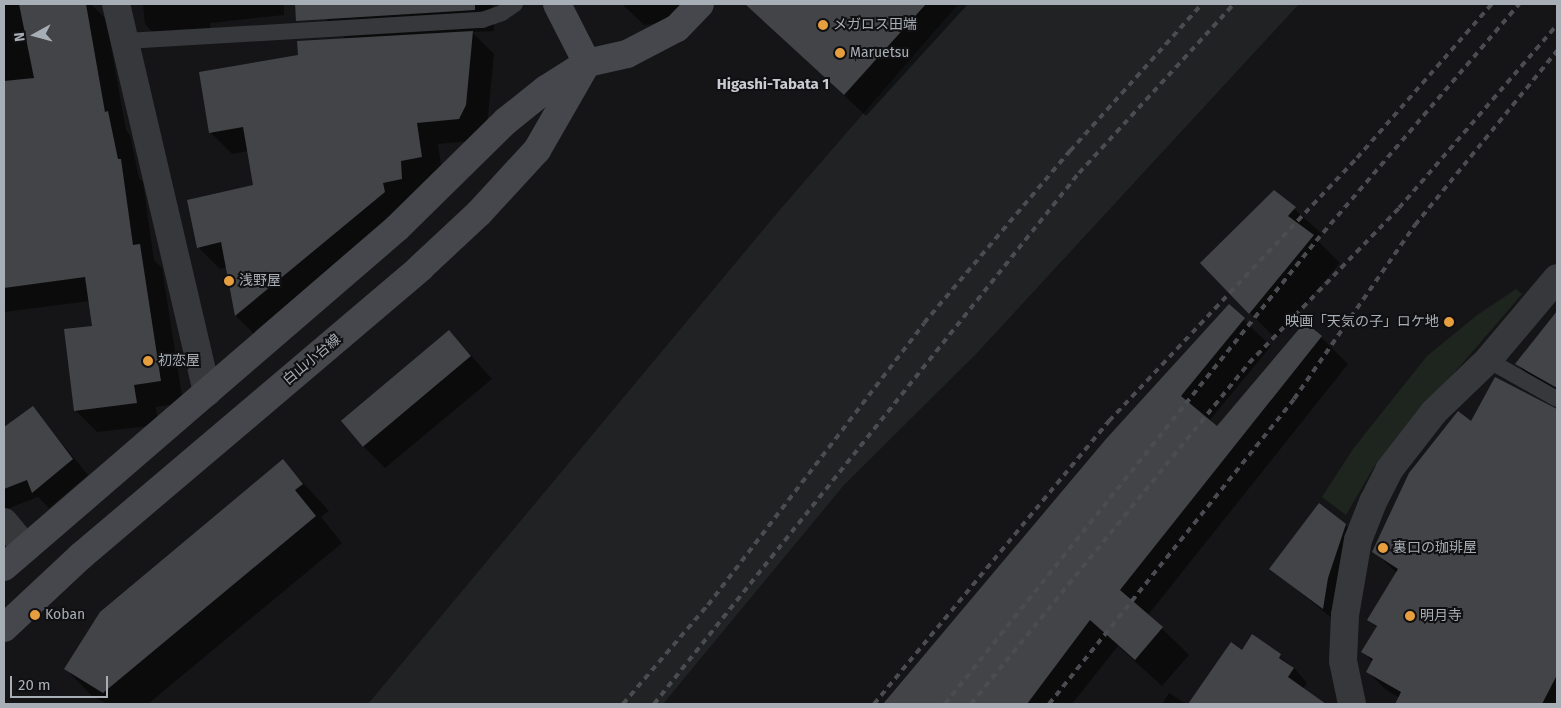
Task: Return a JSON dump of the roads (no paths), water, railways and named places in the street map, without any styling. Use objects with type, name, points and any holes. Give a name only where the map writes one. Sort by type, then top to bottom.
[{"type":"main road","points":[[557,4],[587,63]]},
{"type":"main road","points":[[4,567],[396,228],[506,121],[546,89],[587,63],[647,46],[677,28],[700,4]]},
{"type":"main road","name":"白山小台線","points":[[4,628],[82,556],[420,268],[479,214],[538,150],[587,63]]},
{"type":"street","points":[[116,4],[208,392]]},
{"type":"street","points":[[1352,704],[1343,661],[1345,615],[1358,540],[1373,502],[1389,470],[1434,412],[1488,360],[1557,278]]},
{"type":"street","points":[[4,522],[26,548]]},
{"type":"lane","points":[[126,41],[482,20],[515,4]]},
{"type":"lane","points":[[1488,360],[1557,399]]},
{"type":"railway","points":[[623,704],[708,605],[924,323],[1070,151],[1202,4]]},
{"type":"railway","points":[[654,704],[1079,173],[1234,4]]},
{"type":"railway","points":[[874,704],[1109,421],[1357,158],[1492,4]]},
{"type":"railway","points":[[945,704],[1316,241],[1519,4]]},
{"type":"railway","points":[[971,704],[1249,363],[1399,208],[1557,25]]},
{"type":"railway","points":[[1049,704],[1294,399],[1415,225],[1557,51]]},
{"type":"place","name":"メガロス田端","points":[[823,25]]},
{"type":"place","name":"Maruetsu","points":[[840,53]]},
{"type":"place","name":"浅野屋","points":[[229,281]]},
{"type":"place","name":"映画「天気の子」ロケ地","points":[[1449,322]]},
{"type":"place","name":"初恋屋","points":[[148,361]]},
{"type":"place","name":"裏口の珈琲屋","points":[[1383,548]]},
{"type":"place","name":"Koban","points":[[35,615]]},
{"type":"place","name":"明月寺","points":[[1410,616]]},
{"type":"district","name":"Higashi-Tabata 1","points":[[773,85]]}]
